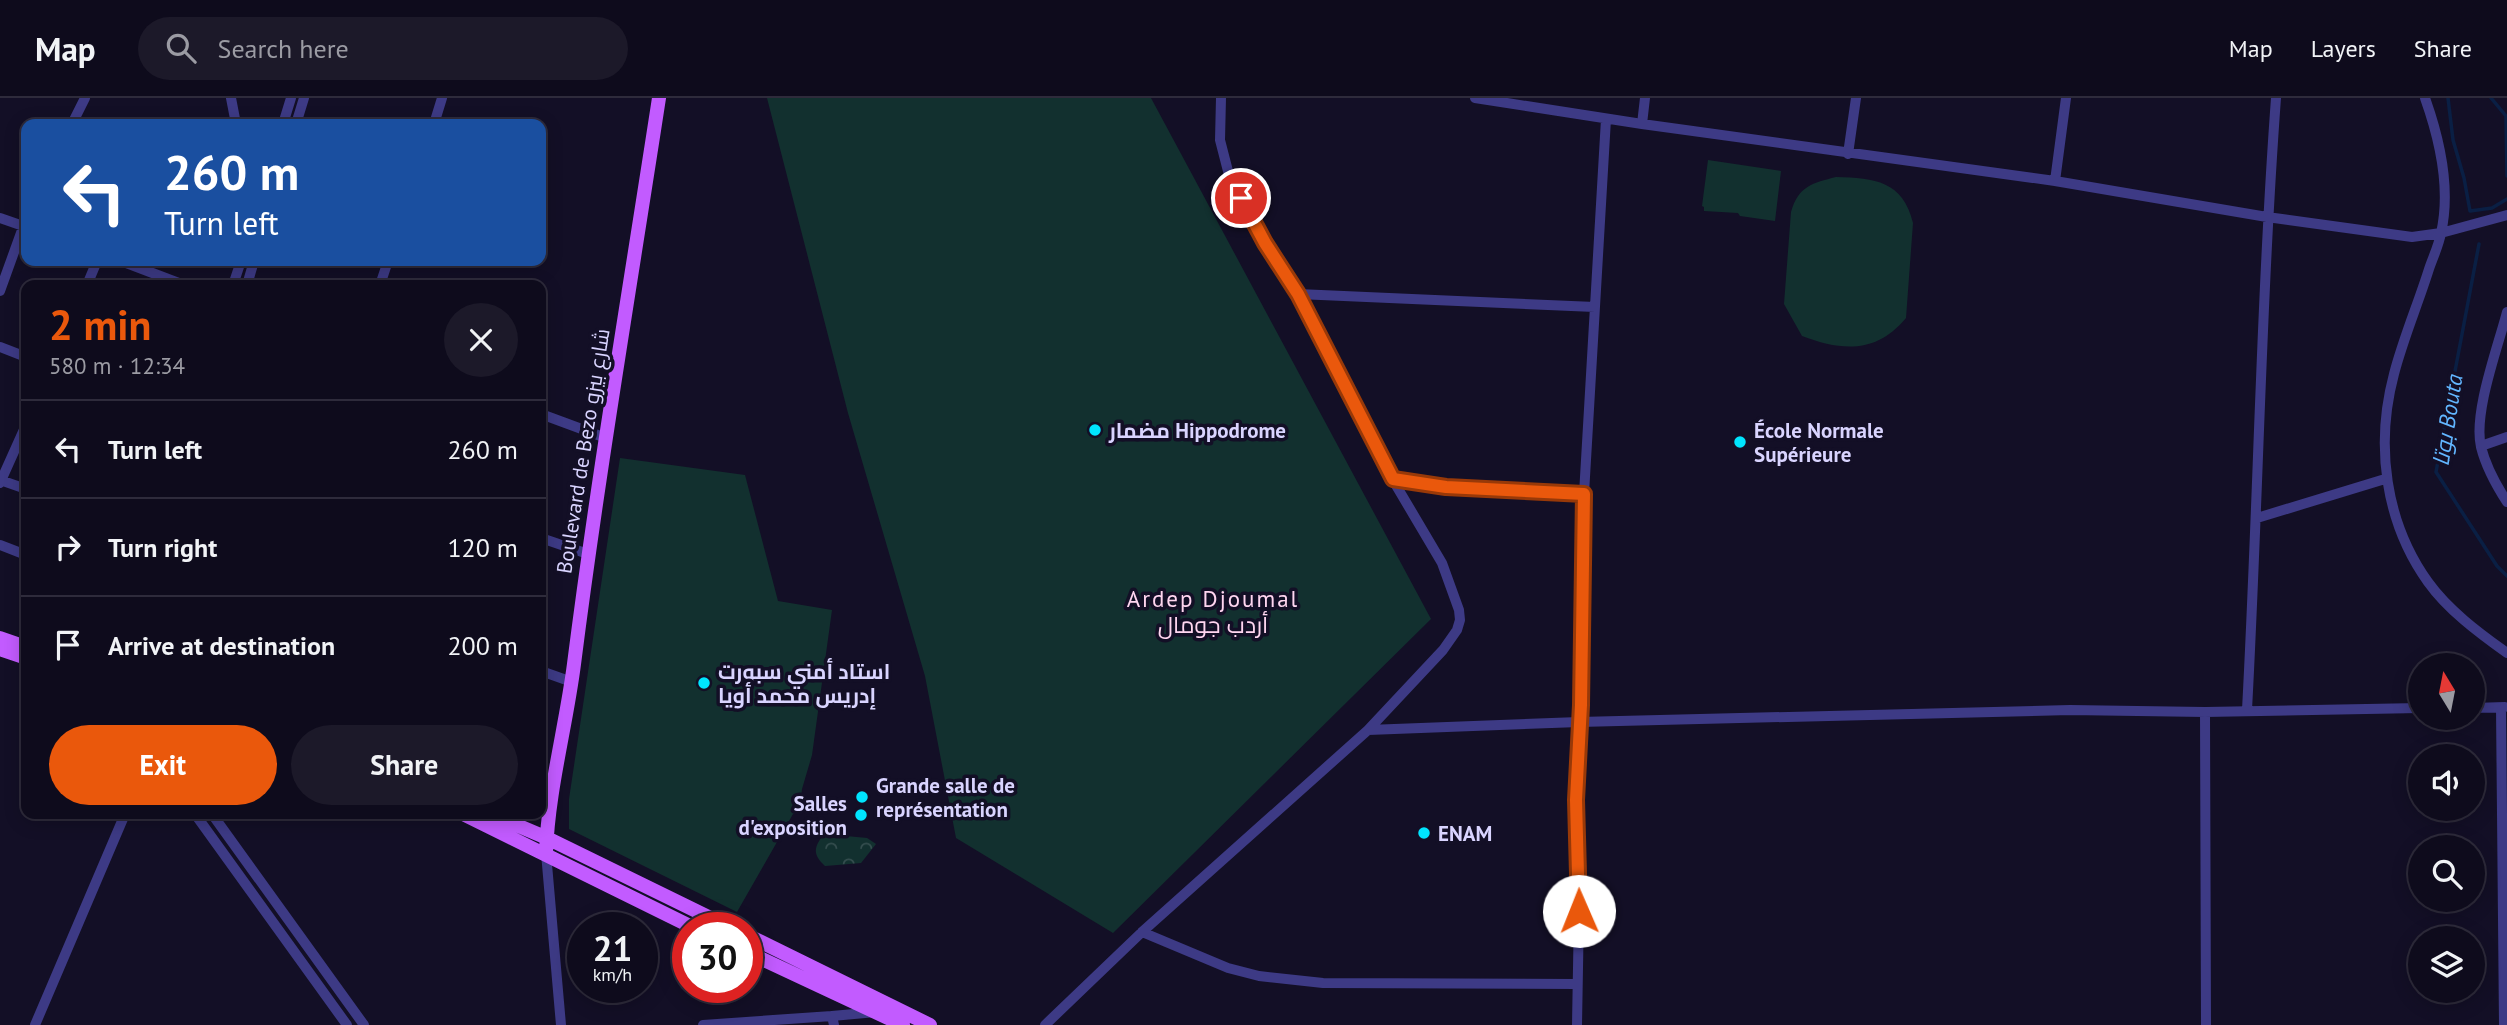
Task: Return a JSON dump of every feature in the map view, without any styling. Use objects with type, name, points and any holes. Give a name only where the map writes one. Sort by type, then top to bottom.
[{"type":"main road","name":"Boulevard de Bezo شارع بيزو","points":[[546,853],[588,554],[659,98]]},
{"type":"main road","points":[[0,638],[21,645]]},
{"type":"main road","points":[[0,649],[21,656]]},
{"type":"main road","points":[[474,819],[672,917]]},
{"type":"main road","points":[[503,819],[547,838],[691,912]]},
{"type":"main road","points":[[763,943],[930,1025]]},
{"type":"main road","points":[[763,959],[903,1025]]},
{"type":"street","points":[[74,119],[85,98]]},
{"type":"street","points":[[231,98],[235,119]]},
{"type":"street","points":[[285,119],[291,98]]},
{"type":"street","points":[[298,119],[304,98]]},
{"type":"street","points":[[435,119],[442,98]]},
{"type":"street","points":[[1045,1025],[1142,932],[1368,730],[1443,650],[1457,630],[1460,620],[1442,563],[1393,479],[1298,294],[1265,243],[1229,175],[1220,140],[1221,98]]},
{"type":"street","points":[[1475,98],[1848,154],[2055,181],[2267,217],[2412,237],[2466,228],[2503,216]]},
{"type":"street","points":[[1642,124],[1646,98]]},
{"type":"street","points":[[1848,154],[1856,98]]},
{"type":"street","points":[[2055,181],[2066,98]]},
{"type":"street","points":[[2247,710],[2257,518],[2267,217],[2276,98]]},
{"type":"street","points":[[2425,98],[2434,121],[2442,160],[2444,197],[2441,233],[2394,375],[2387,410],[2385,480],[2404,536],[2429,584],[2457,612],[2507,653]]},
{"type":"street","points":[[1577,1025],[1579,911],[1576,800],[1584,494],[1605,118]]},
{"type":"street","points":[[0,218],[21,223]]},
{"type":"street","points":[[0,291],[21,235]]},
{"type":"street","points":[[134,266],[171,280]]},
{"type":"street","points":[[1298,294],[1595,307]]},
{"type":"street","points":[[2507,312],[2483,400],[2480,430],[2481,446],[2493,480],[2507,502]]},
{"type":"street","points":[[0,347],[21,355]]},
{"type":"street","points":[[546,416],[606,438]]},
{"type":"street","points":[[21,436],[0,481],[21,487]]},
{"type":"street","points":[[2481,446],[2507,438]]},
{"type":"street","points":[[1393,479],[1446,487],[1584,494]]},
{"type":"street","points":[[2257,518],[2385,480]]},
{"type":"street","points":[[546,540],[588,554]]},
{"type":"street","points":[[0,545],[21,553]]},
{"type":"street","points":[[546,673],[572,682]]},
{"type":"street","points":[[1368,730],[2070,710],[2205,712],[2408,708]]},
{"type":"street","points":[[2485,708],[2504,708],[2504,1025]]},
{"type":"street","points":[[2205,712],[2206,1025]]},
{"type":"street","points":[[35,1025],[123,819]]},
{"type":"street","points":[[199,819],[347,1025]]},
{"type":"street","points":[[216,819],[364,1025]]},
{"type":"street","points":[[546,853],[561,1025]]},
{"type":"street","points":[[1142,932],[1228,968],[1292,981],[1576,984]]},
{"type":"street","points":[[703,1025],[833,1021],[878,1012]]},
{"type":"green space","name":"مضمار Hippodrome","points":[[767,98],[1151,98],[1431,619],[1113,933],[956,838],[925,676],[848,413]]},
{"type":"green space","points":[[1708,160],[1781,171],[1775,221],[1740,216],[1738,213],[1704,211],[1702,206]]},
{"type":"green space","points":[[1836,177],[1875,181],[1895,190],[1908,209],[1913,223],[1906,318],[1883,338],[1858,346],[1831,345],[1802,336],[1784,304],[1794,203],[1808,187]]},
{"type":"green space","name":"استاد أمني سبورت إدريس محمد أويا","points":[[620,458],[745,475],[778,601],[832,610],[812,755],[802,789],[799,814],[793,814],[737,912],[569,829],[569,799]]},
{"type":"green space","points":[[824,834],[867,838],[876,844],[861,863],[825,866],[816,854],[818,843]]},
{"type":"waterway","name":"بوتا Bouta","points":[[2448,98],[2453,140],[2470,211],[2492,208],[2507,199]]},
{"type":"waterway","name":"بوتا Bouta","points":[[2491,98],[2506,116],[2507,176]]},
{"type":"waterway","name":"بوتا Bouta","points":[[2479,244],[2436,472],[2497,566],[2507,576]]},
{"type":"place","name":"مضمار Hippodrome","points":[[1095,430]]},
{"type":"place","name":"École Normale Supérieure","points":[[1740,442]]},
{"type":"place","name":"استاد أمني سبورت إدريس محمد أويا","points":[[704,683]]},
{"type":"place","name":"Grande salle de représentation","points":[[862,797]]},
{"type":"place","name":"Salles d'exposition","points":[[861,815]]},
{"type":"place","name":"ENAM","points":[[1424,833]]},
{"type":"district","name":"Ardep Djoumal أردب جومال","points":[[1213,611]]},
{"type":"route","points":[[1241,198],[1265,243],[1298,294],[1393,479],[1446,487],[1584,494],[1581,705],[1576,800],[1579,911]]}]
